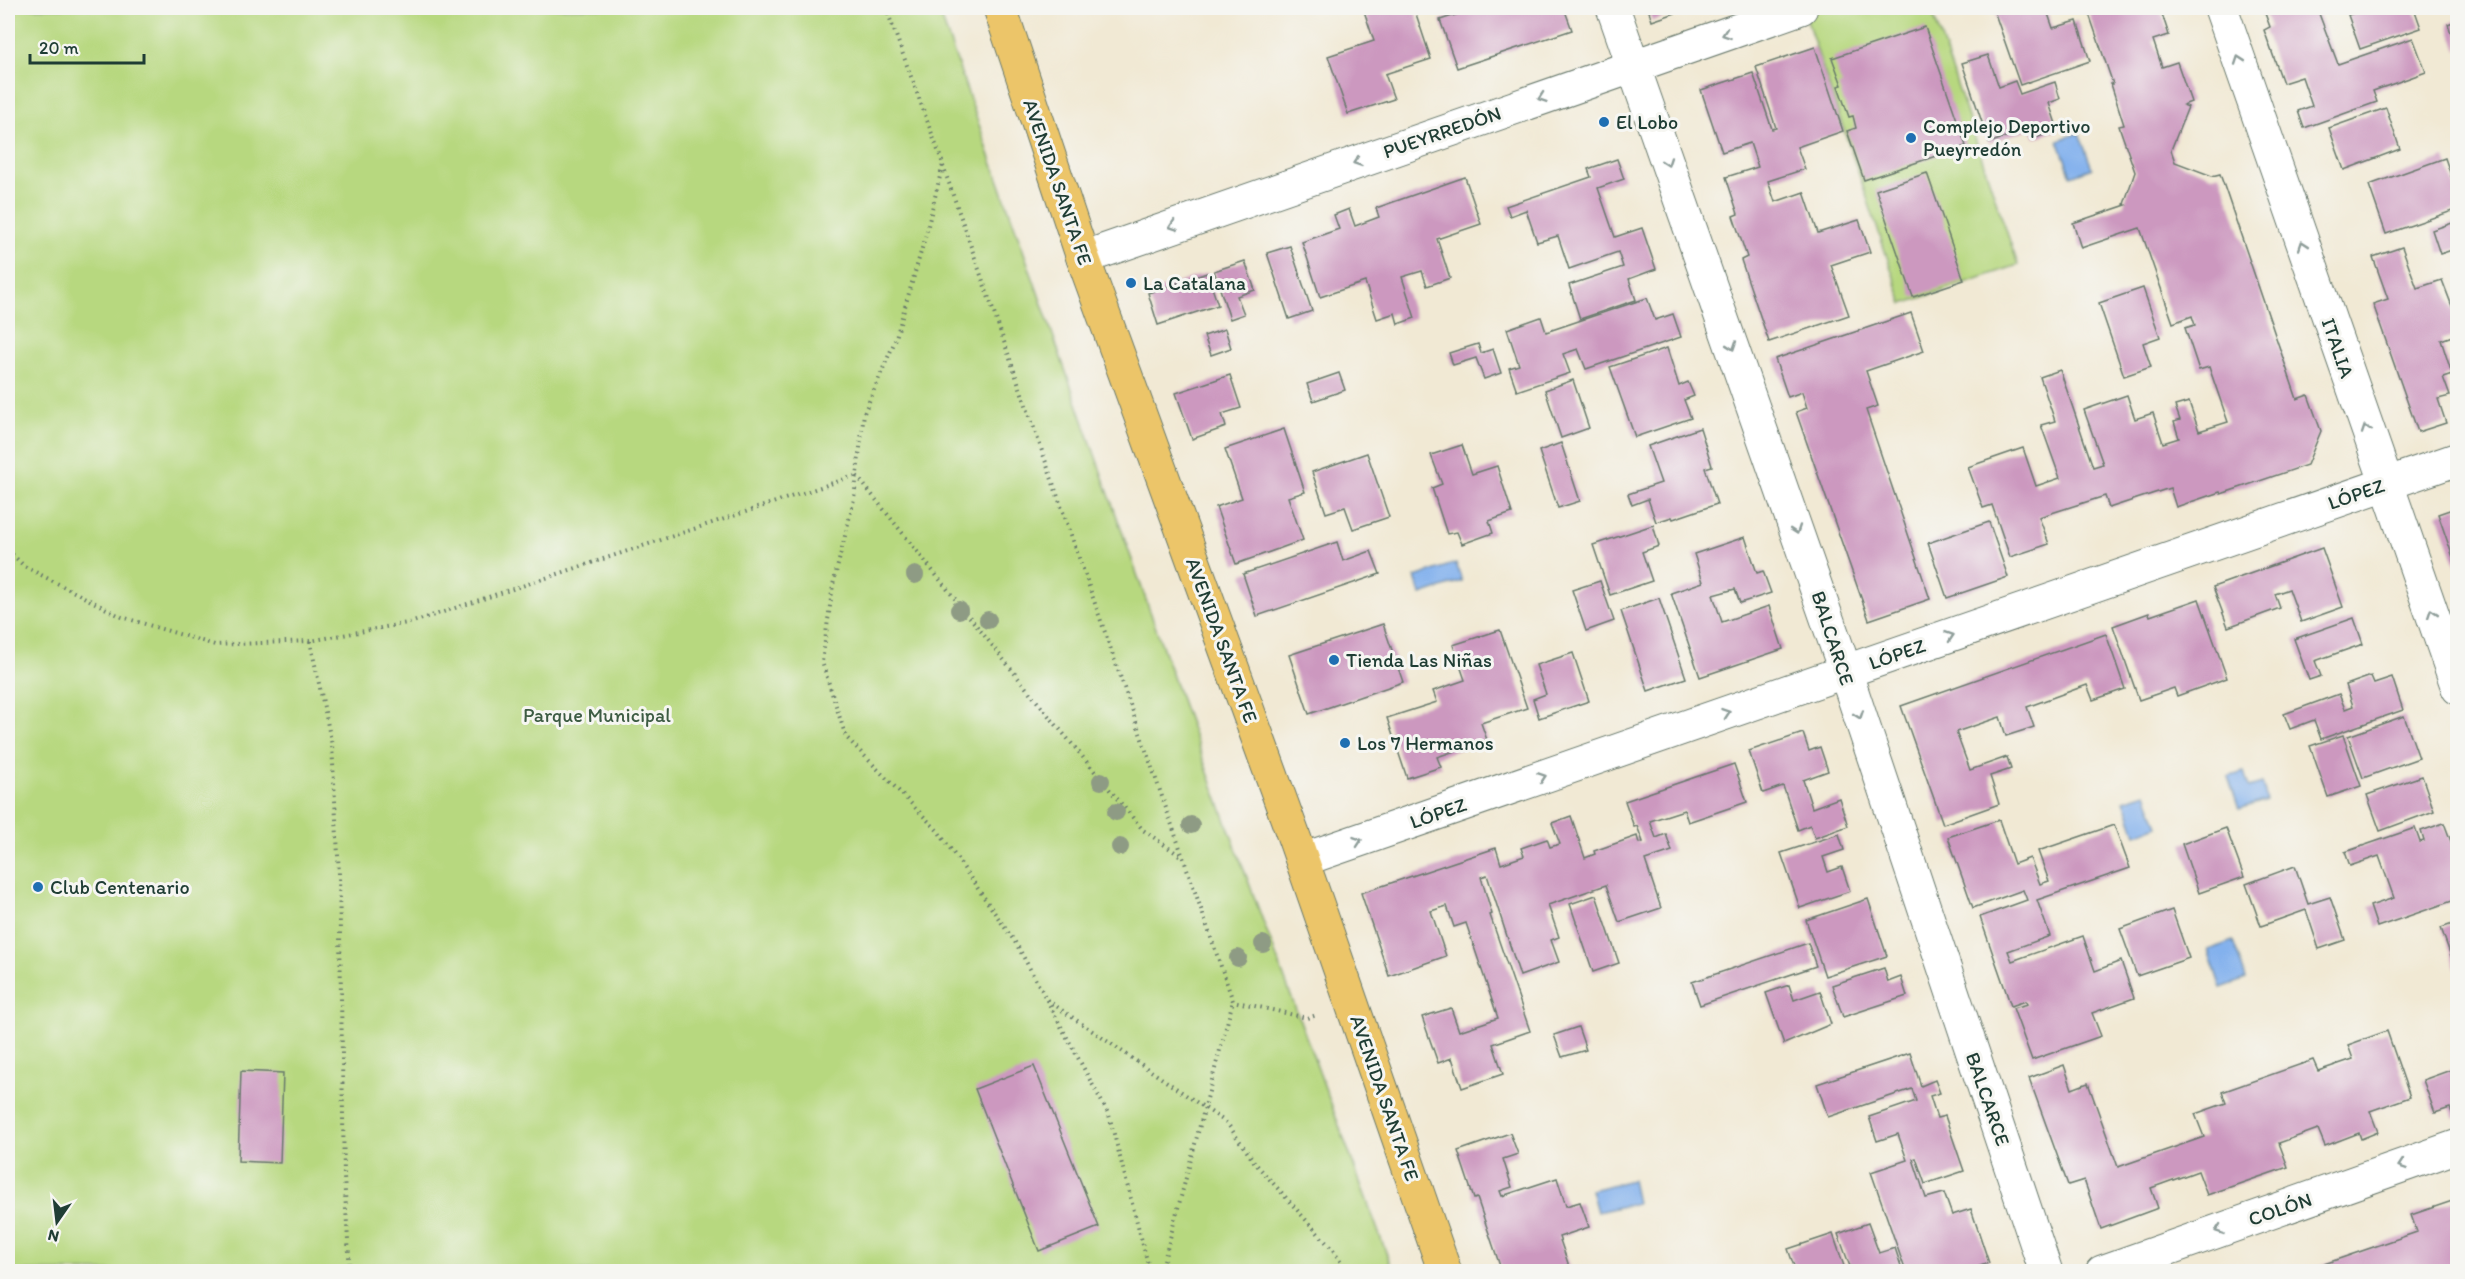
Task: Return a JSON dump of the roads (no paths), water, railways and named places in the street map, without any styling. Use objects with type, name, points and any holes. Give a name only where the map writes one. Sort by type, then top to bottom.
[{"type":"main road","name":"AVENIDA SANTA FE","points":[[1000,8],[1083,258],[1302,860],[1445,1272]]},
{"type":"street","name":"BALCARCE","points":[[1613,8],[1844,672],[2046,1272]]},
{"type":"street","name":"PUEYRREDÓN","points":[[1083,258],[1801,8]]},
{"type":"street","name":"ITALIA","points":[[2221,8],[2457,688]]},
{"type":"street","name":"LÓPEZ","points":[[1302,860],[2457,459]]},
{"type":"street","name":"COLÓN","points":[[2102,1272],[2457,1146]]},
{"type":"water","points":[[2079,133],[2092,168],[2071,176],[2058,140]]},
{"type":"water","points":[[1456,563],[1462,581],[1421,595],[1415,577]]},
{"type":"water","points":[[2244,772],[2249,787],[2262,783],[2267,800],[2239,809],[2228,777]]},
{"type":"water","points":[[2146,793],[2158,826],[2136,834],[2124,800]]},
{"type":"water","points":[[2233,941],[2246,979],[2221,988],[2208,950]]},
{"type":"water","points":[[1632,1180],[1637,1203],[1597,1212],[1591,1190]]},
{"type":"place","name":"El Lobo","points":[[1604,122]]},
{"type":"place","name":"Complejo Deportivo Pueyrredón","points":[[1911,138]]},
{"type":"place","name":"La Catalana","points":[[1131,283]]},
{"type":"place","name":"Tienda Las Niñas","points":[[1334,660]]},
{"type":"place","name":"Los 7 Hermanos","points":[[1345,743]]},
{"type":"place","name":"Club Centenario","points":[[38,887]]},
{"type":"park label","name":"Parque Municipal","points":[[597,715]]}]
